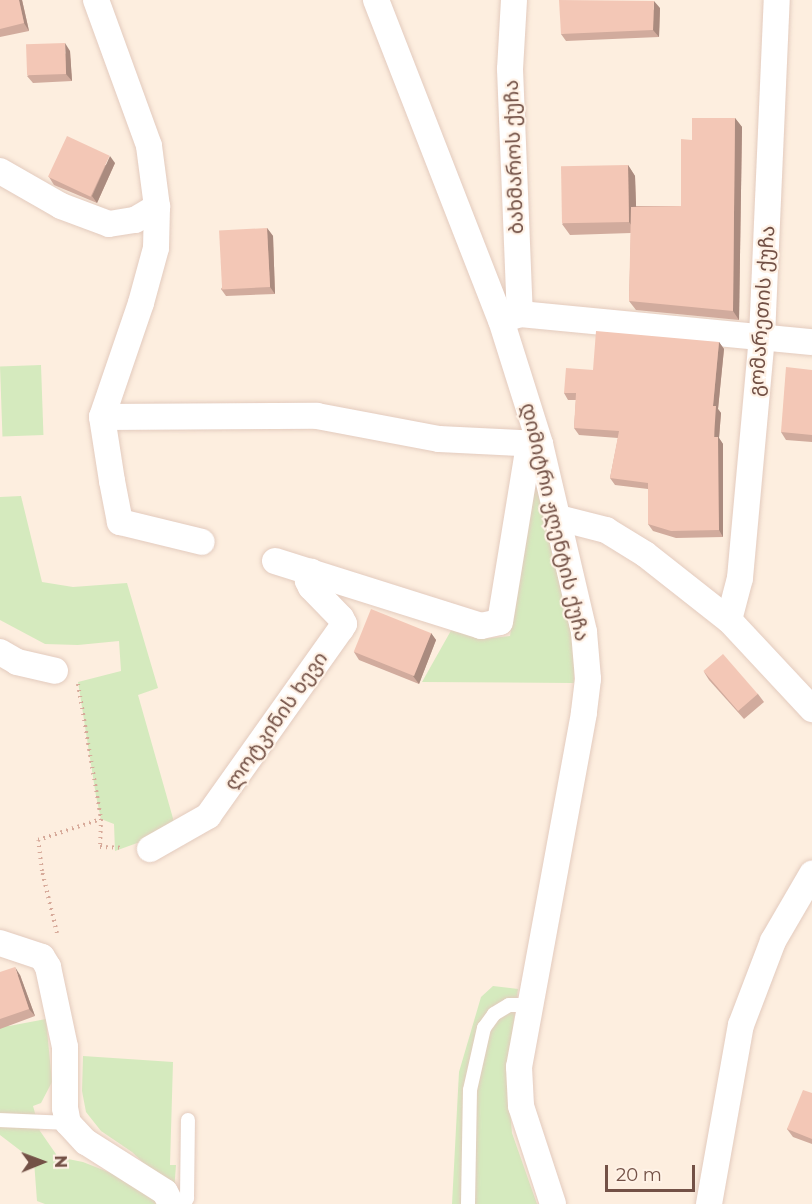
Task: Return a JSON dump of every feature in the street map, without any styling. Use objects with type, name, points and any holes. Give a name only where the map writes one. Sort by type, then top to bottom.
[{"type":"street","points":[[96,0],[149,146],[157,207],[156,248],[141,303],[102,417],[120,522],[202,542]]},
{"type":"street","name":"დიმიტრი ჟღენტის ქუჩა","points":[[376,0],[511,317],[584,632],[588,679],[519,1067],[520,1106],[553,1204]]},
{"type":"street","name":"ბახმაროს ქუჩა","points":[[511,317],[510,69],[514,0]]},
{"type":"street","name":"გომარეთის ქუჩა","points":[[729,620],[740,578],[762,337],[777,0]]},
{"type":"street","points":[[0,171],[61,206],[109,224],[135,220],[157,207]]},
{"type":"street","points":[[511,317],[812,342]]},
{"type":"street","points":[[102,417],[317,416],[439,439],[540,444]]},
{"type":"street","points":[[275,561],[481,626],[500,622],[527,457],[540,444]]},
{"type":"street","points":[[559,518],[606,530],[645,554],[729,620],[812,709]]},
{"type":"street","name":"ლოტკინის ხევი","points":[[150,849],[208,816],[344,624],[311,587],[309,581],[311,571]]},
{"type":"street","points":[[0,652],[17,662],[56,671]]},
{"type":"street","points":[[709,1204],[741,1025],[773,941],[812,874]]},
{"type":"street","points":[[0,943],[42,957],[48,967],[65,1047],[65,1108],[68,1123],[86,1142],[165,1191],[171,1204]]},
{"type":"lane","points":[[468,1204],[470,1090],[484,1028],[494,1014],[509,1005],[530,1005]]},
{"type":"lane","points":[[0,1120],[68,1123]]},
{"type":"lane","points":[[184,1204],[188,1198],[188,1120]]},
{"type":"path","points":[[56,671],[78,682],[101,819],[100,847],[150,849]]},
{"type":"path","points":[[58,940],[42,871],[39,840],[101,819]]},
{"type":"green space","points":[[41,365],[43,435],[2,436],[0,366]]},
{"type":"green space","points":[[535,475],[574,624],[574,683],[422,682],[453,627],[482,639],[510,636]]},
{"type":"green space","points":[[21,496],[42,582],[73,587],[127,583],[158,688],[138,695],[176,829],[115,851],[114,824],[101,819],[78,682],[121,671],[119,641],[78,645],[45,644],[0,620],[0,497]]},
{"type":"green space","points":[[493,986],[518,989],[507,1075],[512,1133],[537,1204],[452,1204],[459,1072],[481,997]]},
{"type":"green space","points":[[46,1019],[52,1082],[41,1103],[33,1106],[40,1131],[58,1157],[83,1162],[121,1177],[156,1195],[158,1204],[45,1204],[37,1201],[34,1161],[0,1135],[0,1023],[9,1026]]},
{"type":"green space","points":[[83,1056],[173,1062],[170,1165],[176,1165],[174,1192],[132,1152],[101,1131],[86,1112],[82,1091]]},
{"type":"building","points":[[0,0],[19,0],[24,23],[0,29]]},
{"type":"building","points":[[559,0],[654,1],[653,30],[561,34]]},
{"type":"building","points":[[65,43],[66,74],[27,75],[26,44]]},
{"type":"building","points":[[692,118],[735,118],[733,311],[629,301],[631,207],[681,206],[681,139],[692,140]]},
{"type":"building","points":[[67,136],[110,156],[91,197],[48,177]]},
{"type":"building","points":[[628,165],[629,222],[562,223],[561,166]]},
{"type":"building","points":[[267,228],[270,287],[222,289],[219,231]]},
{"type":"building","points":[[596,331],[719,342],[713,406],[716,406],[714,437],[718,437],[719,530],[671,531],[648,524],[648,483],[610,478],[619,431],[574,428],[576,393],[564,393],[566,368],[593,370]]},
{"type":"building","points":[[786,367],[812,370],[812,435],[781,432]]},
{"type":"building","points":[[371,609],[431,633],[414,676],[354,652]]},
{"type":"building","points":[[723,654],[758,694],[738,711],[703,671]]},
{"type":"building","points":[[15,967],[29,1009],[0,1019],[0,972]]},
{"type":"building","points":[[803,1090],[812,1093],[812,1139],[787,1129]]}]
